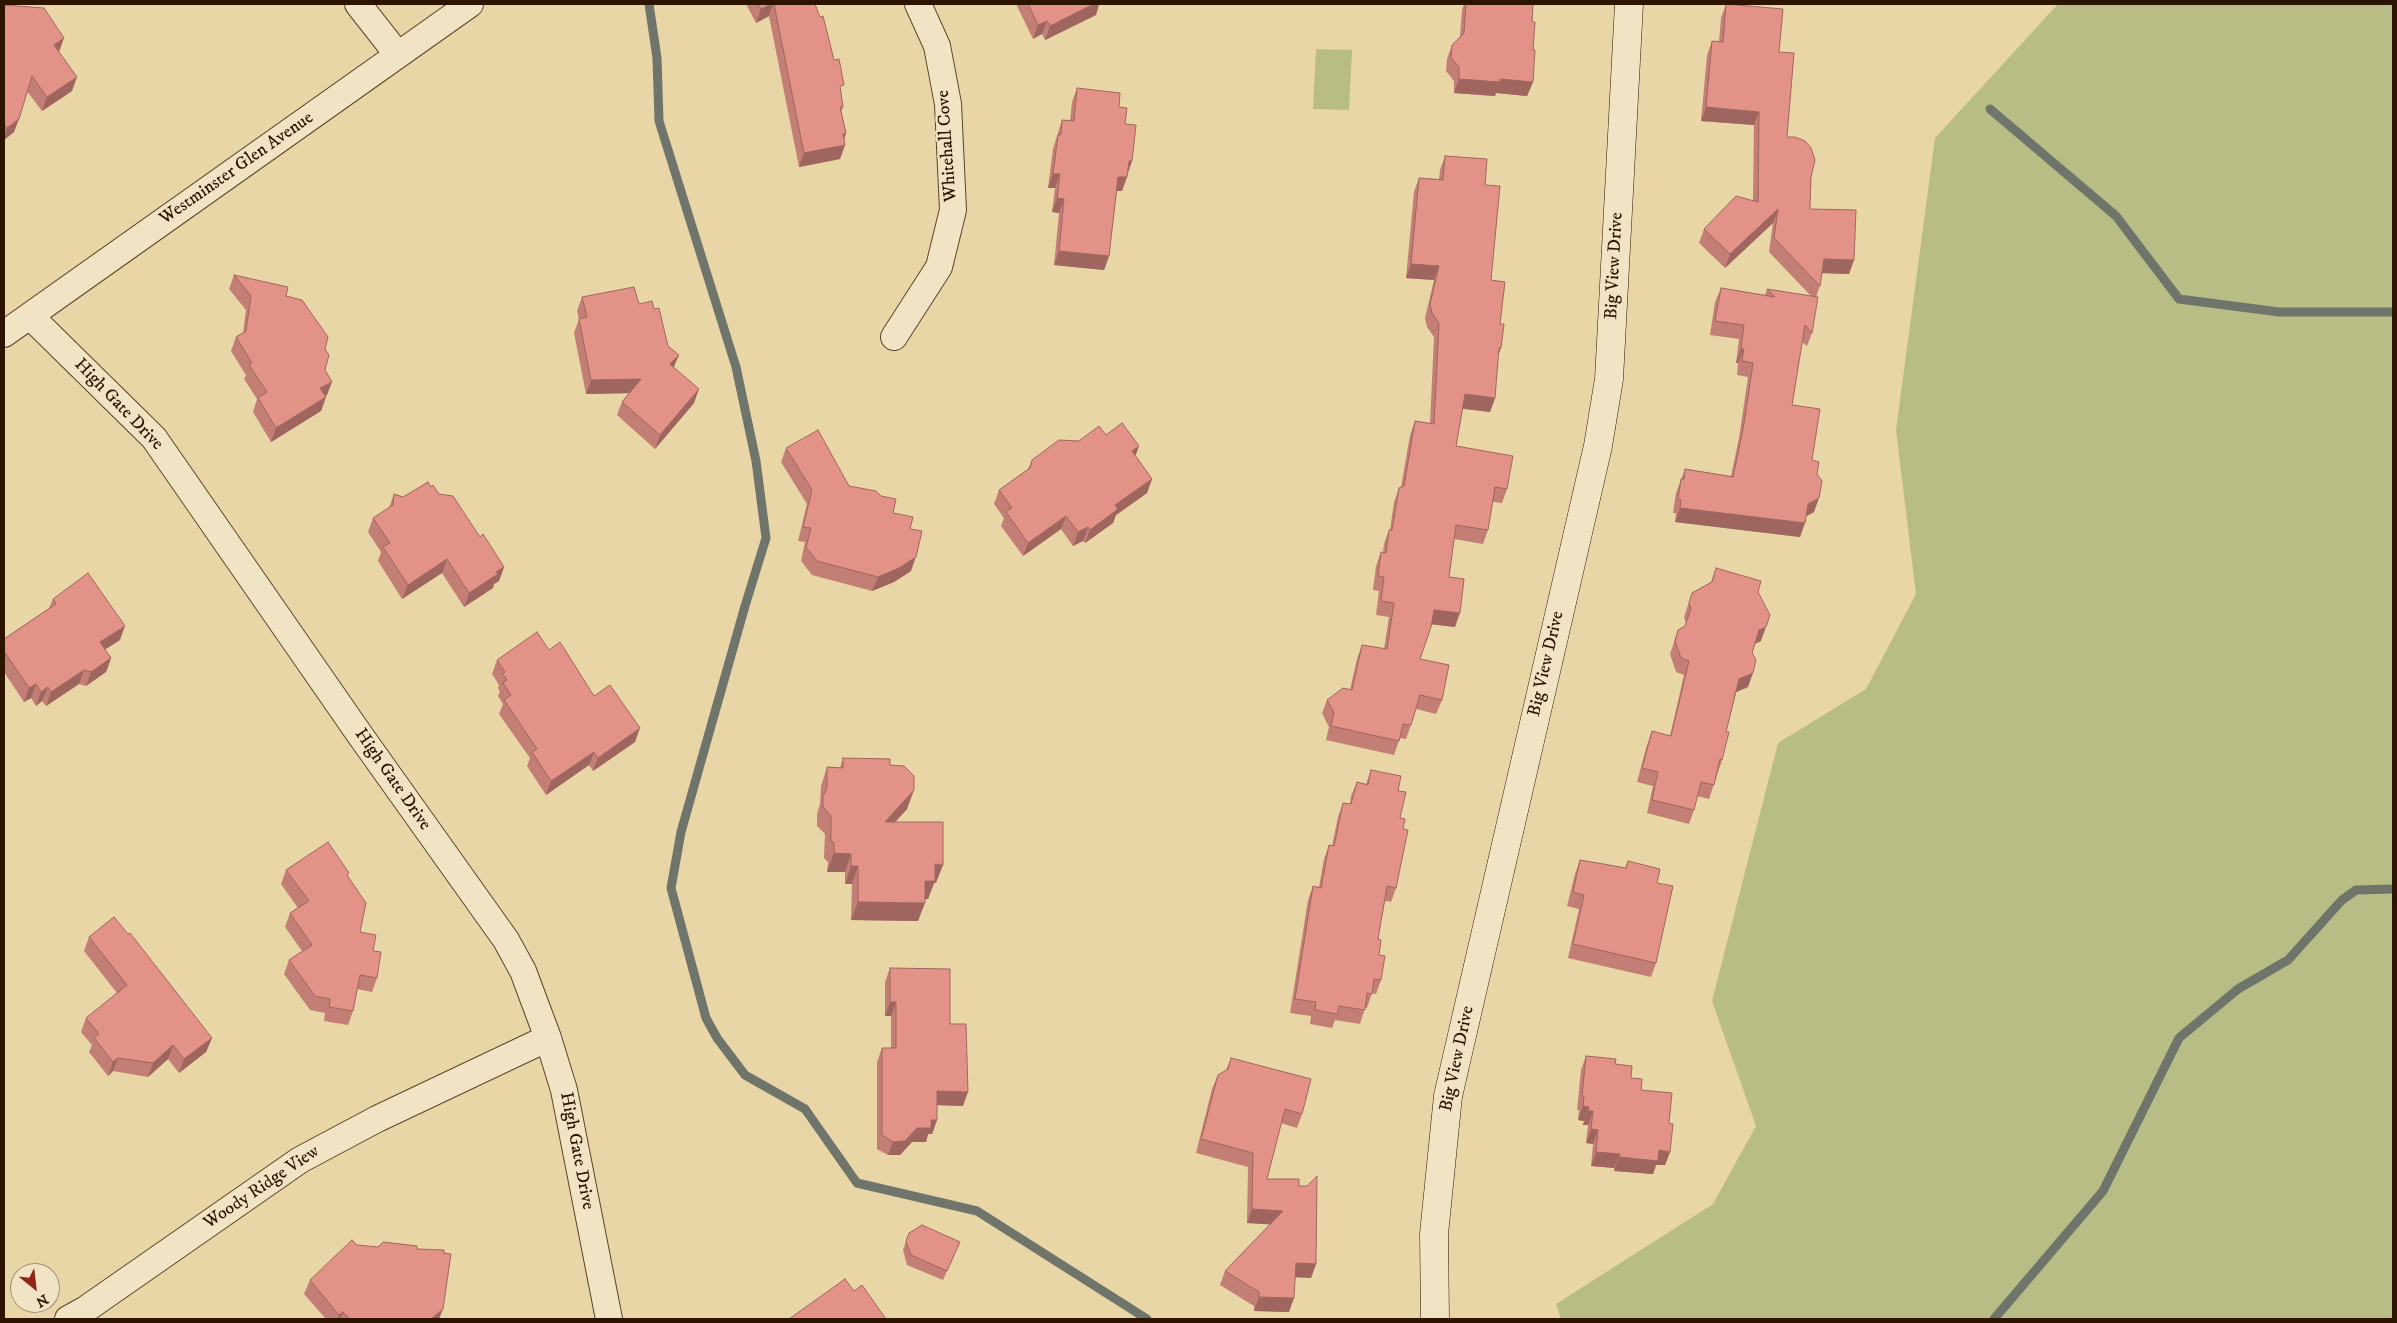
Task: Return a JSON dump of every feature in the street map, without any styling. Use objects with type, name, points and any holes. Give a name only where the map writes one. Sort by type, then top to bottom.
[{"type":"street","points":[[358,4],[398,55]]},
{"type":"street","name":"Westminster Glen Avenue","points":[[4,334],[470,4]]},
{"type":"street","name":"Whitehall Cove","points":[[894,337],[939,267],[953,210],[948,104],[937,46],[918,4]]},
{"type":"street","name":"Big View Drive","points":[[1435,1319],[1434,1234],[1448,1096],[1598,446],[1609,380],[1629,4]]},
{"type":"street","name":"High Gate Drive","points":[[30,316],[154,438],[360,735],[506,940],[523,970],[548,1038],[564,1090],[609,1319]]},
{"type":"street","name":"Woody Ridge View","points":[[68,1319],[86,1309],[300,1160],[377,1119],[548,1038]]},
{"type":"green space","points":[[2058,4],[2393,4],[2393,1319],[1561,1319],[1556,1304],[1713,1204],[1756,1126],[1712,1001],[1778,743],[1866,689],[1916,594],[1896,430],[1935,138]]},
{"type":"green space","points":[[1316,49],[1352,50],[1349,110],[1313,109]]},
{"type":"building","points":[[758,4],[771,4],[761,9]]},
{"type":"building","points":[[774,4],[815,4],[820,17],[823,16],[834,60],[839,59],[844,85],[840,86],[843,107],[840,107],[846,133],[843,134],[845,145],[804,153]]},
{"type":"building","points":[[1028,4],[1094,4],[1050,26],[1047,21],[1038,25]]},
{"type":"building","points":[[1466,4],[1533,4],[1532,22],[1535,22],[1533,50],[1535,50],[1533,82],[1500,79],[1500,82],[1459,79],[1459,67],[1451,58],[1452,45],[1464,33]]},
{"type":"building","points":[[1726,4],[1783,9],[1779,52],[1794,53],[1787,137],[1795,137],[1805,141],[1811,148],[1815,160],[1811,177],[1810,209],[1856,210],[1854,260],[1824,259],[1820,286],[1774,238],[1778,209],[1730,254],[1704,229],[1736,196],[1758,202],[1759,112],[1706,107],[1712,41],[1723,42]]},
{"type":"building","points":[[4,5],[44,8],[64,38],[54,45],[77,77],[47,97],[32,76],[19,119],[7,128],[4,124]]},
{"type":"building","points":[[1077,88],[1120,93],[1119,107],[1127,108],[1125,124],[1136,125],[1132,161],[1129,161],[1127,177],[1118,177],[1109,256],[1059,251],[1064,199],[1057,198],[1060,174],[1053,174],[1062,120],[1074,121]]},
{"type":"building","points":[[1445,156],[1487,159],[1485,185],[1500,186],[1491,280],[1505,282],[1500,324],[1504,324],[1501,348],[1499,348],[1495,398],[1465,394],[1456,446],[1513,456],[1507,489],[1495,487],[1488,530],[1456,525],[1449,577],[1464,579],[1460,613],[1434,610],[1431,627],[1420,659],[1449,665],[1442,700],[1420,695],[1411,725],[1403,724],[1399,741],[1331,726],[1334,713],[1327,700],[1343,688],[1352,690],[1362,645],[1387,649],[1394,603],[1381,601],[1384,577],[1378,576],[1381,552],[1386,553],[1389,530],[1392,530],[1399,488],[1404,486],[1415,421],[1434,424],[1439,323],[1432,313],[1430,304],[1439,266],[1411,264],[1419,178],[1443,180]]},
{"type":"building","points":[[234,275],[288,287],[286,296],[302,300],[328,337],[325,349],[329,355],[325,370],[332,382],[320,388],[326,397],[276,428],[258,398],[267,392],[249,365],[252,363],[236,337],[246,331],[251,296]]},
{"type":"building","points":[[634,287],[639,304],[652,301],[654,309],[659,308],[668,346],[679,355],[670,364],[699,389],[660,435],[622,402],[641,379],[591,380],[579,319],[587,317],[582,297]]},
{"type":"building","points":[[1721,288],[1775,297],[1767,289],[1818,297],[1812,333],[1805,325],[1792,405],[1820,409],[1812,460],[1819,462],[1817,474],[1822,481],[1819,498],[1808,504],[1805,523],[1680,508],[1681,500],[1678,499],[1681,479],[1684,479],[1685,469],[1733,477],[1744,424],[1753,363],[1742,361],[1744,349],[1741,349],[1744,325],[1715,321]]},
{"type":"building","points":[[1122,423],[1139,446],[1132,451],[1152,479],[1115,505],[1118,509],[1090,530],[1088,527],[1078,532],[1066,516],[1028,543],[1006,512],[1012,508],[999,490],[1030,468],[1032,460],[1059,440],[1079,441],[1099,426],[1106,435]]},
{"type":"building","points":[[818,430],[849,486],[876,491],[881,496],[896,499],[893,513],[913,517],[910,529],[922,531],[916,557],[899,568],[878,577],[817,561],[806,547],[811,528],[803,527],[812,490],[786,448]]},
{"type":"building","points":[[428,482],[431,487],[433,485],[439,494],[453,496],[480,537],[483,534],[504,567],[496,572],[498,574],[469,593],[447,559],[408,585],[383,547],[390,543],[373,518],[393,505],[394,494],[403,497]]},
{"type":"building","points":[[1716,568],[1761,581],[1758,592],[1770,615],[1766,627],[1759,630],[1752,653],[1756,660],[1753,673],[1739,679],[1726,732],[1729,732],[1714,785],[1701,782],[1694,810],[1652,800],[1658,772],[1642,768],[1652,731],[1671,736],[1689,661],[1681,658],[1675,641],[1678,630],[1685,626],[1691,609],[1689,603],[1692,593],[1712,582]]},
{"type":"building","points":[[88,573],[125,626],[100,642],[111,658],[91,672],[84,670],[51,692],[48,687],[41,692],[36,684],[29,688],[4,651],[4,639],[56,604],[53,599]]},
{"type":"building","points":[[537,632],[549,650],[560,642],[594,696],[610,685],[640,728],[598,758],[594,752],[551,781],[532,752],[537,749],[504,700],[511,695],[503,683],[507,680],[503,674],[505,672],[497,660]]},
{"type":"building","points":[[843,758],[890,759],[890,765],[904,766],[914,776],[914,790],[885,822],[943,822],[943,865],[935,864],[935,881],[925,881],[925,903],[858,902],[858,866],[851,866],[851,854],[834,853],[834,843],[831,840],[831,816],[823,807],[823,796],[827,788],[827,767],[843,768]]},
{"type":"building","points":[[1371,770],[1401,776],[1398,791],[1406,792],[1400,818],[1405,819],[1403,829],[1408,830],[1396,888],[1387,886],[1378,939],[1381,940],[1379,955],[1385,956],[1381,980],[1374,979],[1372,994],[1367,993],[1365,1010],[1339,1006],[1337,1014],[1315,1010],[1316,1002],[1295,999],[1313,886],[1321,888],[1329,845],[1334,846],[1343,803],[1351,804],[1357,782],[1368,785]]},
{"type":"building","points":[[328,842],[366,903],[360,932],[376,935],[373,951],[381,952],[377,978],[360,975],[353,1011],[329,1007],[330,999],[315,996],[289,960],[312,945],[290,913],[309,901],[286,870]]},
{"type":"building","points":[[1580,860],[1626,868],[1628,861],[1660,869],[1657,883],[1673,886],[1656,963],[1573,944],[1584,895],[1573,892]]},
{"type":"building","points":[[114,917],[128,934],[130,933],[212,1038],[184,1059],[173,1045],[153,1063],[118,1058],[113,1062],[94,1038],[99,1034],[86,1018],[127,985],[89,937]]},
{"type":"building","points":[[890,968],[950,969],[950,1024],[966,1024],[968,1092],[937,1091],[937,1120],[931,1120],[931,1128],[917,1128],[905,1141],[893,1142],[882,1135],[882,1048],[896,1048],[896,1002],[890,1002]]},
{"type":"building","points":[[1586,1056],[1616,1059],[1615,1064],[1632,1066],[1631,1078],[1642,1079],[1641,1090],[1672,1093],[1669,1123],[1673,1124],[1670,1152],[1659,1150],[1658,1161],[1619,1157],[1620,1154],[1596,1152],[1598,1130],[1591,1129],[1593,1111],[1588,1111],[1589,1107],[1583,1106],[1584,1096],[1582,1096]]},
{"type":"building","points":[[1231,1058],[1311,1079],[1302,1114],[1285,1109],[1267,1179],[1299,1179],[1299,1186],[1307,1186],[1317,1176],[1316,1264],[1296,1263],[1294,1298],[1259,1297],[1259,1292],[1225,1271],[1283,1211],[1252,1209],[1253,1153],[1201,1139],[1218,1075],[1228,1069]]},
{"type":"building","points":[[922,1225],[960,1242],[947,1271],[911,1255],[906,1241],[909,1233]]},
{"type":"building","points":[[352,1240],[357,1245],[378,1247],[383,1242],[417,1246],[417,1249],[444,1250],[444,1253],[451,1254],[443,1309],[431,1319],[350,1319],[343,1312],[339,1315],[310,1280]]},
{"type":"building","points":[[845,1279],[854,1291],[862,1285],[886,1319],[789,1319]]},
{"type":"waterway","points":[[649,4],[657,58],[659,121],[736,367],[756,461],[766,538],[681,832],[671,888],[706,1018],[717,1038],[745,1075],[805,1109],[857,1183],[977,1211],[1147,1319]]},
{"type":"waterway","points":[[1990,109],[2116,216],[2179,299],[2279,312],[2393,312]]},
{"type":"waterway","points":[[1994,1319],[2103,1191],[2179,1038],[2238,989],[2288,960],[2342,900],[2356,890],[2393,889]]}]
